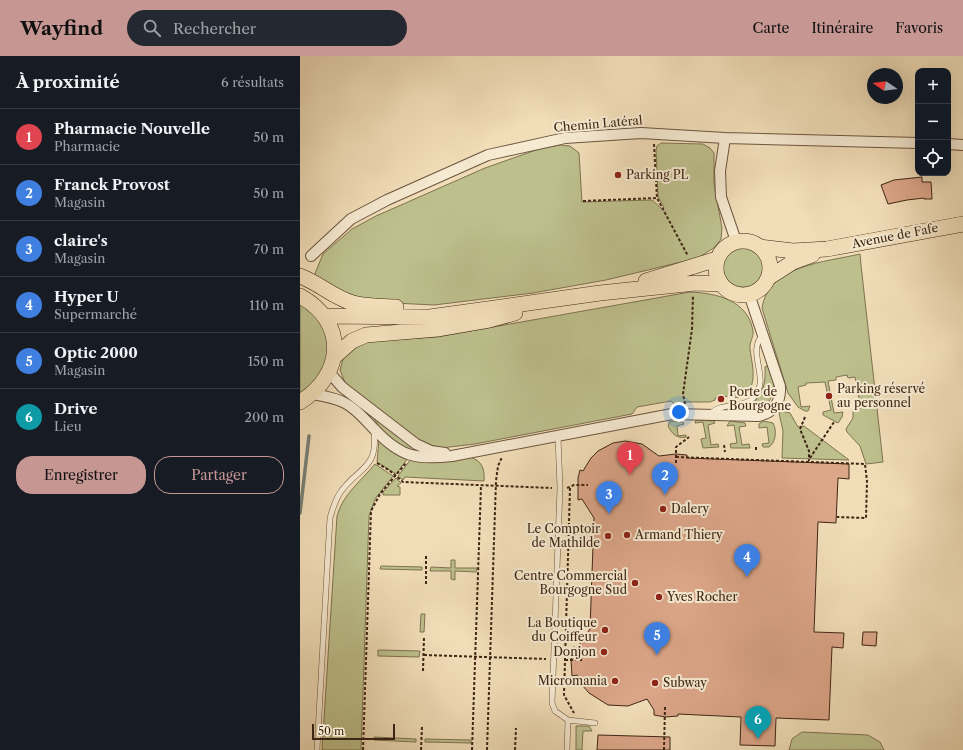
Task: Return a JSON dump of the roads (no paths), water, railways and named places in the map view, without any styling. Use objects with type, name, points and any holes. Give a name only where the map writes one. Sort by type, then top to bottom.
[{"type":"main road","name":"Avenue de Fafe","points":[[760,247],[792,251],[828,249],[963,224]]},
{"type":"main road","points":[[695,275],[721,284],[733,293],[749,294],[764,285],[768,278],[769,261],[760,247],[744,240],[736,241],[727,245],[721,251],[715,268],[721,284]]},
{"type":"main road","name":"Avenue de Fafe","points":[[768,278],[794,262],[828,249]]},
{"type":"main road","points":[[324,316],[430,317],[572,298],[695,275],[717,259]]},
{"type":"main road","points":[[300,276],[312,281],[339,298],[367,306],[487,309]]},
{"type":"main road","points":[[300,296],[312,302],[324,316],[333,336],[334,357],[330,372],[322,384],[313,394],[300,402]]},
{"type":"main road","points":[[334,357],[352,341],[366,335],[437,329],[490,320],[572,298]]},
{"type":"street","name":"Chemin Latéral","points":[[311,256],[351,219],[387,200],[488,155],[565,138],[641,132],[725,138],[915,143]]},
{"type":"street","points":[[725,138],[720,171],[721,197],[736,241]]},
{"type":"street","points":[[951,144],[963,145]]},
{"type":"street","points":[[313,394],[345,403],[364,417],[374,430],[392,446],[412,456],[428,459],[672,414],[758,416],[766,414],[775,406],[779,400],[780,386],[749,294]]},
{"type":"street","points":[[330,372],[342,388],[423,448],[436,452],[465,453]]},
{"type":"lane","points":[[709,415],[716,408],[745,402],[755,396],[760,384],[757,346],[758,339],[763,335]]},
{"type":"lane","points":[[317,750],[330,518],[334,503],[343,489],[361,473],[371,460],[376,442],[374,430]]},
{"type":"lane","points":[[558,436],[560,488],[552,703],[555,711],[568,720],[595,723]]},
{"type":"lane","points":[[567,750],[568,720]]},
{"type":"waterway","points":[[300,513],[309,436]]},
{"type":"place","name":"Parking PL","points":[[618,175]]},
{"type":"place","name":"Parking réservé au personnel","points":[[829,396]]},
{"type":"place","name":"Porte de Bourgogne","points":[[721,399]]},
{"type":"place","name":"Pharmacie Nouvelle","points":[[630,475]]},
{"type":"place","name":"Franck Provost","points":[[665,495]]},
{"type":"place","name":"Dalery","points":[[663,509]]},
{"type":"place","name":"claire's","points":[[609,514]]},
{"type":"place","name":"Armand Thiery","points":[[627,535]]},
{"type":"place","name":"Le Comptoir de Mathilde","points":[[608,536]]},
{"type":"place","name":"Hyper U","points":[[747,577]]},
{"type":"place","name":"Centre Commercial Bourgogne Sud","points":[[635,583]]},
{"type":"place","name":"Yves Rocher","points":[[659,597]]},
{"type":"place","name":"La Boutique du Coiffeur","points":[[605,630]]},
{"type":"place","name":"Donjon","points":[[604,652]]},
{"type":"place","name":"Optic 2000","points":[[657,655]]},
{"type":"place","name":"Micromania","points":[[615,681]]},
{"type":"place","name":"Subway","points":[[655,683]]},
{"type":"place","name":"Drive","points":[[758,739]]}]
